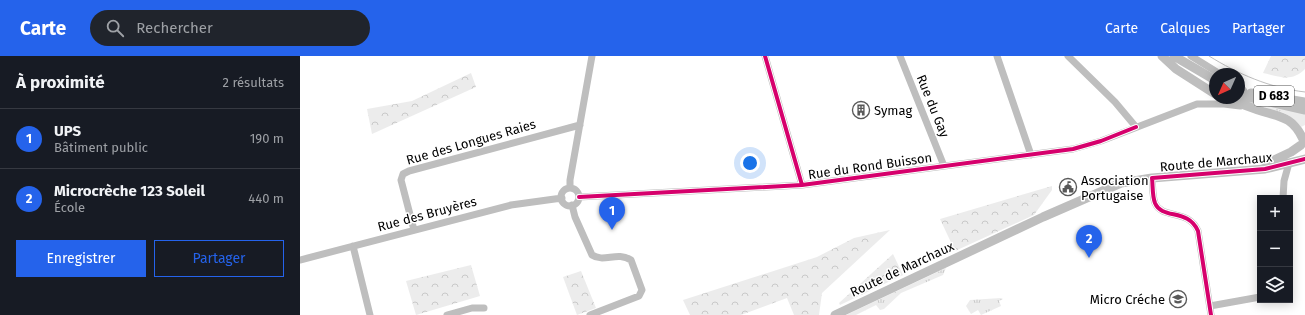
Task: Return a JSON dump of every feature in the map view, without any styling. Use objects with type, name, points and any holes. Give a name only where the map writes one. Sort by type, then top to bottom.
[{"type":"main road","points":[[1162,56],[1176,69],[1209,90]]},
{"type":"main road","points":[[1165,56],[1192,75],[1209,83]]},
{"type":"main road","points":[[1174,56],[1209,76]]},
{"type":"main road","points":[[1245,91],[1305,106]]},
{"type":"main road","name":"D 683","points":[[1245,91],[1305,102]]},
{"type":"main road","points":[[1245,92],[1305,110]]},
{"type":"main road","name":"D 683","points":[[1242,104],[1282,116],[1293,123],[1303,140]]},
{"type":"main road","points":[[1303,140],[1302,155],[1305,159]]},
{"type":"main road","name":"Route de Marchaux","points":[[1254,169],[1291,152],[1303,140]]},
{"type":"main road","name":"Route de Marchaux","points":[[835,315],[947,265],[1093,194],[1121,183],[1152,178],[1254,169],[1305,159]]},
{"type":"street","points":[[570,188],[570,180],[592,56]]},
{"type":"street","points":[[765,56],[802,185]]},
{"type":"street","name":"Rue du Gay","points":[[900,56],[944,166]]},
{"type":"street","points":[[997,56],[1031,155]]},
{"type":"street","points":[[1068,56],[1115,102],[1136,127]]},
{"type":"street","points":[[1191,56],[1210,68]]},
{"type":"street","name":"Rue du Rond Buisson","points":[[579,197],[802,185],[1031,155],[1080,147],[1101,141],[1197,104],[1224,104],[1259,110]]},
{"type":"street","name":"Rue des Longues Raies","points":[[414,230],[401,180],[404,174],[424,166],[580,125]]},
{"type":"street","points":[[1283,195],[1285,164],[1282,160],[1291,152]]},
{"type":"street","points":[[1152,178],[1154,198],[1159,208],[1168,213],[1180,215],[1190,220],[1198,230],[1211,315]]},
{"type":"street","points":[[570,188],[575,189],[579,197],[576,203],[572,205],[567,204],[562,198],[564,190],[570,188]]},
{"type":"street","name":"Rue des Bruyères","points":[[300,260],[511,205],[562,198]]},
{"type":"street","points":[[572,205],[575,217],[592,255],[600,258],[622,256],[632,260],[642,290],[639,296],[590,315]]},
{"type":"street","points":[[353,246],[370,315]]},
{"type":"street","points":[[1210,306],[1257,298]]},
{"type":"street","points":[[447,315],[472,308],[484,308]]},
{"type":"green space","points":[[1271,56],[1305,56],[1305,69],[1295,76],[1290,77],[1280,77],[1263,73]]},
{"type":"green space","points":[[471,73],[476,87],[372,134],[367,109],[412,101]]},
{"type":"green space","points":[[1245,99],[1305,112],[1305,125],[1301,127],[1288,115],[1247,102]]},
{"type":"green space","points":[[1052,186],[1052,190],[1034,215],[955,251],[940,219]]},
{"type":"green space","points":[[890,230],[822,293],[819,315],[794,315],[787,298],[741,315],[690,315],[683,300],[817,257],[854,238]]},
{"type":"green space","points":[[893,254],[903,275],[840,305],[839,303]]},
{"type":"green space","points":[[471,265],[480,296],[416,315],[406,281]]},
{"type":"green space","points":[[946,268],[943,275],[901,293],[884,309],[880,310],[876,305],[856,315],[846,315]]},
{"type":"green space","points":[[581,271],[596,308],[577,315],[563,277]]},
{"type":"green space","points":[[1003,299],[999,301],[1001,306],[981,315],[978,310],[971,314],[966,306],[970,300]]},
{"type":"tram line","points":[[1209,56],[1231,69],[1267,84],[1305,92]]},
{"type":"cycle path","points":[[765,56],[802,185]]},
{"type":"cycle path","points":[[579,197],[802,185],[1073,149],[1101,141],[1136,127]]},
{"type":"cycle path","points":[[1211,315],[1198,231],[1194,224],[1188,219],[1158,208],[1154,200],[1152,178],[1265,169],[1305,159]]},
{"type":"place","name":"Symag","points":[[861,110]]},
{"type":"place","name":"Association Portugaise","points":[[1068,187]]},
{"type":"place","name":"UPS","points":[[612,230]]},
{"type":"place","name":"Microcrèche 123 Soleil","points":[[1089,258]]},
{"type":"place","name":"Micro Créche","points":[[1178,299]]}]
